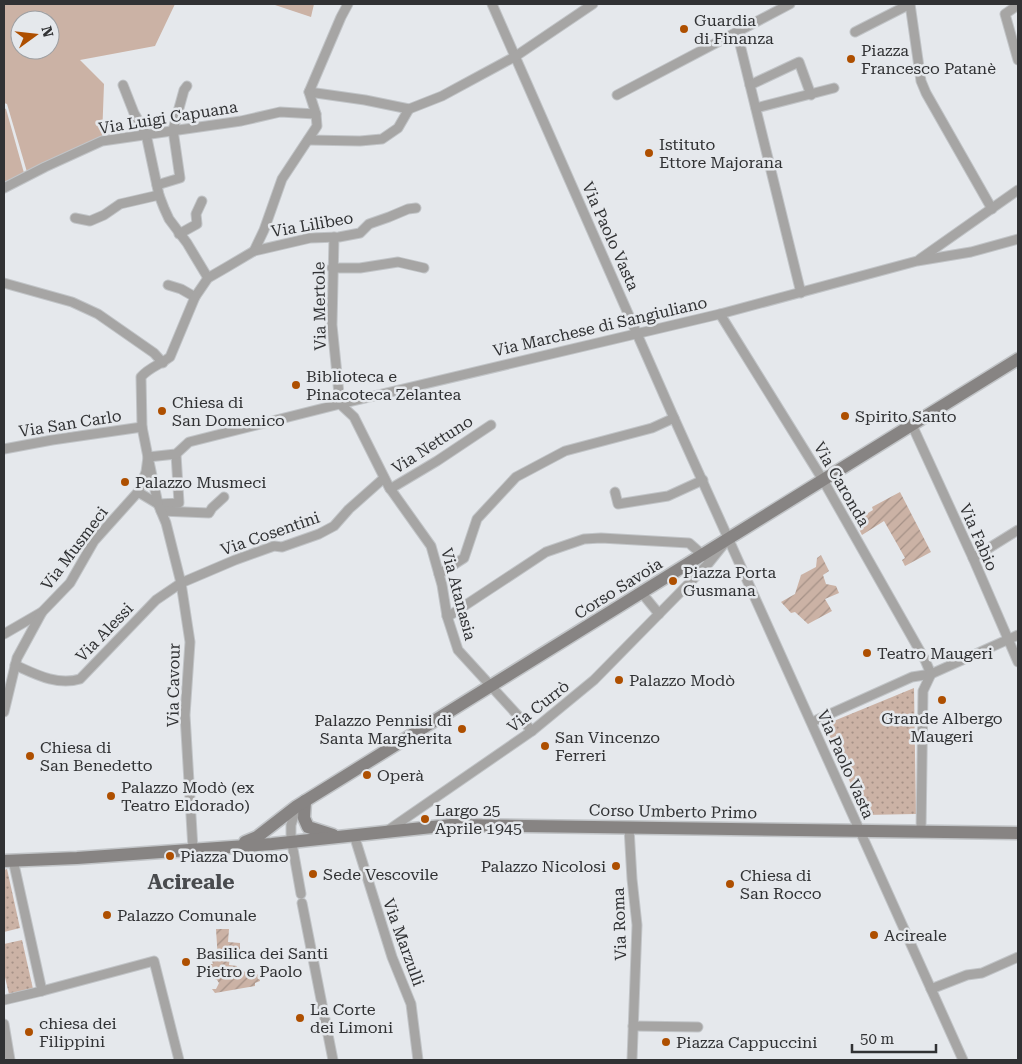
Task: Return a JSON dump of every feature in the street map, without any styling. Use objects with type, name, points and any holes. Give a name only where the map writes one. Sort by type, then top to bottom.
[{"type":"street","points":[[254,251],[264,230],[282,179],[317,126],[316,114],[309,92],[348,4]]},
{"type":"street","name":"Via Paolo Vasta","points":[[492,4],[674,418],[963,1060]]},
{"type":"street","points":[[309,92],[409,109],[442,96],[516,56],[592,4]]},
{"type":"street","points":[[617,96],[790,4]]},
{"type":"street","points":[[855,32],[910,4],[921,81],[992,209]]},
{"type":"street","points":[[1018,4],[1005,14],[1018,60]]},
{"type":"street","points":[[737,32],[801,293]]},
{"type":"street","points":[[750,85],[799,62],[810,95]]},
{"type":"street","points":[[123,85],[134,113],[146,134],[159,194],[169,219],[208,278]]},
{"type":"street","points":[[157,185],[180,178],[173,130],[184,90],[187,86]]},
{"type":"street","points":[[756,108],[834,88]]},
{"type":"street","points":[[308,140],[360,142],[382,140],[398,128],[409,109]]},
{"type":"street","name":"Via Luigi Capuana","points":[[4,188],[102,141],[241,122],[280,112],[316,114]]},
{"type":"street","points":[[917,261],[1018,190]]},
{"type":"street","points":[[74,218],[90,221],[104,215],[120,204],[159,194]]},
{"type":"street","points":[[179,234],[198,224],[196,214],[202,201]]},
{"type":"street","name":"Via Lilibeo","points":[[142,427],[141,377],[144,373],[170,357],[195,296],[208,278],[254,251],[310,238],[334,237],[360,232],[369,224],[389,218],[408,209],[416,208]]},
{"type":"street","name":"Via Mertole","points":[[334,237],[332,325],[340,404]]},
{"type":"street","name":"Via Marchese di Sangiuliano","points":[[176,454],[189,442],[340,404],[720,314],[917,261],[971,252],[1018,239]]},
{"type":"street","points":[[332,268],[360,268],[398,262],[424,268]]},
{"type":"street","points":[[4,283],[72,302],[98,314],[154,353],[163,363]]},
{"type":"street","points":[[168,285],[195,296]]},
{"type":"street","name":"Via Caronda","points":[[720,314],[823,480],[925,660],[931,674]]},
{"type":"street","name":"Corso Savoia","points":[[236,845],[256,837],[301,803],[641,592],[706,559],[729,538],[1018,359]]},
{"type":"street","name":"Via Atanasia","points":[[340,404],[354,417],[390,489],[431,546],[439,574],[447,616],[458,650],[532,731]]},
{"type":"street","points":[[439,574],[464,558],[477,520],[516,477],[565,451],[652,428],[674,418]]},
{"type":"street","name":"Via Nettuno","points":[[390,489],[437,461],[491,425]]},
{"type":"street","name":"Via Fabio","points":[[912,425],[1018,662]]},
{"type":"street","name":"Via San Carlo","points":[[4,449],[142,427]]},
{"type":"street","name":"Via Cavour","points":[[142,427],[160,508],[166,523],[181,584],[190,642],[185,714],[193,850]]},
{"type":"street","points":[[160,508],[178,503],[176,454],[148,458],[146,472],[138,492],[160,508],[209,513],[224,497]]},
{"type":"street","name":"Via Cosentini","points":[[181,584],[235,560],[274,546],[282,547],[319,534],[334,526],[349,509],[384,478]]},
{"type":"street","points":[[615,492],[618,504],[668,496],[703,480]]},
{"type":"street","name":"Via Musmeci","points":[[42,612],[70,584],[94,541],[138,492]]},
{"type":"street","points":[[973,558],[1018,530]]},
{"type":"street","points":[[447,616],[546,552],[584,539],[601,538],[689,543],[706,559]]},
{"type":"street","name":"Via Currò","points":[[386,832],[532,731],[594,680],[659,614],[706,559]]},
{"type":"street","name":"Via Alessi","points":[[16,661],[47,679],[74,681],[80,679],[156,600],[181,584]]},
{"type":"street","points":[[641,592],[659,614]]},
{"type":"street","points":[[4,634],[42,612]]},
{"type":"street","points":[[4,712],[16,661],[42,612]]},
{"type":"street","points":[[812,722],[912,678],[931,674],[1018,635]]},
{"type":"street","points":[[921,832],[923,691],[931,674]]},
{"type":"street","points":[[301,803],[308,827],[333,838]]},
{"type":"street","points":[[301,803],[291,825],[291,842],[333,1060]]},
{"type":"street","name":"Corso Umberto Primo","points":[[236,845],[291,842],[451,825],[1018,833]]},
{"type":"street","name":"Via Roma","points":[[629,828],[637,925],[632,1060]]},
{"type":"street","name":"Via Marzulli","points":[[354,835],[392,957],[411,1004],[418,1060]]},
{"type":"street","points":[[43,991],[12,860],[108,856],[236,845]]},
{"type":"street","points":[[930,989],[967,974],[982,972],[1018,957]]},
{"type":"street","points":[[4,1000],[154,962],[179,1060]]},
{"type":"street","points":[[633,1022],[698,1027]]},
{"type":"street","points":[[4,1024],[10,1060]]},
{"type":"shaded area","points":[[4,4],[175,4],[155,46],[80,60],[104,84],[102,138],[27,172],[7,104],[4,103]]},
{"type":"shaded area","points":[[272,4],[314,4],[311,17]]},
{"type":"shaded area","points":[[4,108],[6,109],[24,173],[7,181],[4,181]]},
{"type":"shaded area","points":[[900,492],[931,552],[905,566],[902,560],[905,558],[884,521],[862,535],[855,521],[873,510],[872,507]]},
{"type":"shaded area","points":[[821,555],[829,571],[823,575],[826,584],[836,586],[839,593],[825,599],[832,611],[808,624],[795,612],[791,613],[781,602],[795,594],[801,575],[816,567],[817,558]]},
{"type":"shaded area","points":[[914,688],[916,814],[865,815],[824,725]]},
{"type":"shaded area","points":[[7,869],[20,928],[4,932],[4,870]]},
{"type":"shaded area","points":[[216,929],[229,929],[228,942],[240,943],[240,954],[230,954],[229,965],[237,966],[237,970],[259,975],[260,981],[255,983],[255,986],[215,993],[212,989],[216,989],[219,983],[207,974],[210,972],[209,964],[213,964],[212,961],[218,960]]},
{"type":"shaded area","points":[[22,940],[33,989],[9,994],[4,973],[4,944]]},
{"type":"place","name":"Guardia di Finanza","points":[[684,29]]},
{"type":"place","name":"Piazza Francesco Patanè","points":[[851,59]]},
{"type":"place","name":"Istituto Ettore Majorana","points":[[649,153]]},
{"type":"place","name":"Biblioteca e Pinacoteca Zelantea","points":[[296,385]]},
{"type":"place","name":"Chiesa di San Domenico","points":[[162,411]]},
{"type":"place","name":"Spirito Santo","points":[[845,416]]},
{"type":"place","name":"Palazzo Musmeci","points":[[125,482]]},
{"type":"place","name":"Piazza Porta Gusmana","points":[[673,581]]},
{"type":"place","name":"Teatro Maugeri","points":[[867,653]]},
{"type":"place","name":"Palazzo Modò","points":[[619,680]]},
{"type":"place","name":"Grande Albergo Maugeri","points":[[942,700]]},
{"type":"place","name":"Palazzo Pennisi di Santa Margherita","points":[[462,729]]},
{"type":"place","name":"San Vincenzo Ferreri","points":[[545,746]]},
{"type":"place","name":"Chiesa di San Benedetto","points":[[30,756]]},
{"type":"place","name":"Operà","points":[[367,775]]},
{"type":"place","name":"Palazzo Modò (ex Teatro Eldorado)","points":[[111,796]]},
{"type":"place","name":"Largo 25 Aprile 1945","points":[[425,819]]},
{"type":"place","name":"Piazza Duomo","points":[[170,856]]},
{"type":"place","name":"Palazzo Nicolosi","points":[[616,866]]},
{"type":"place","name":"Sede Vescovile","points":[[313,874]]},
{"type":"place","name":"Chiesa di San Rocco","points":[[730,884]]},
{"type":"place","name":"Palazzo Comunale","points":[[107,915]]},
{"type":"place","name":"Acireale","points":[[874,935]]},
{"type":"place","name":"Basilica dei Santi Pietro e Paolo","points":[[186,962]]},
{"type":"place","name":"La Corte dei Limoni","points":[[300,1018]]},
{"type":"place","name":"chiesa dei Filippini","points":[[29,1032]]},
{"type":"place","name":"Piazza Cappuccini","points":[[666,1042]]},
{"type":"district","name":"Acireale","points":[[191,882]]}]
